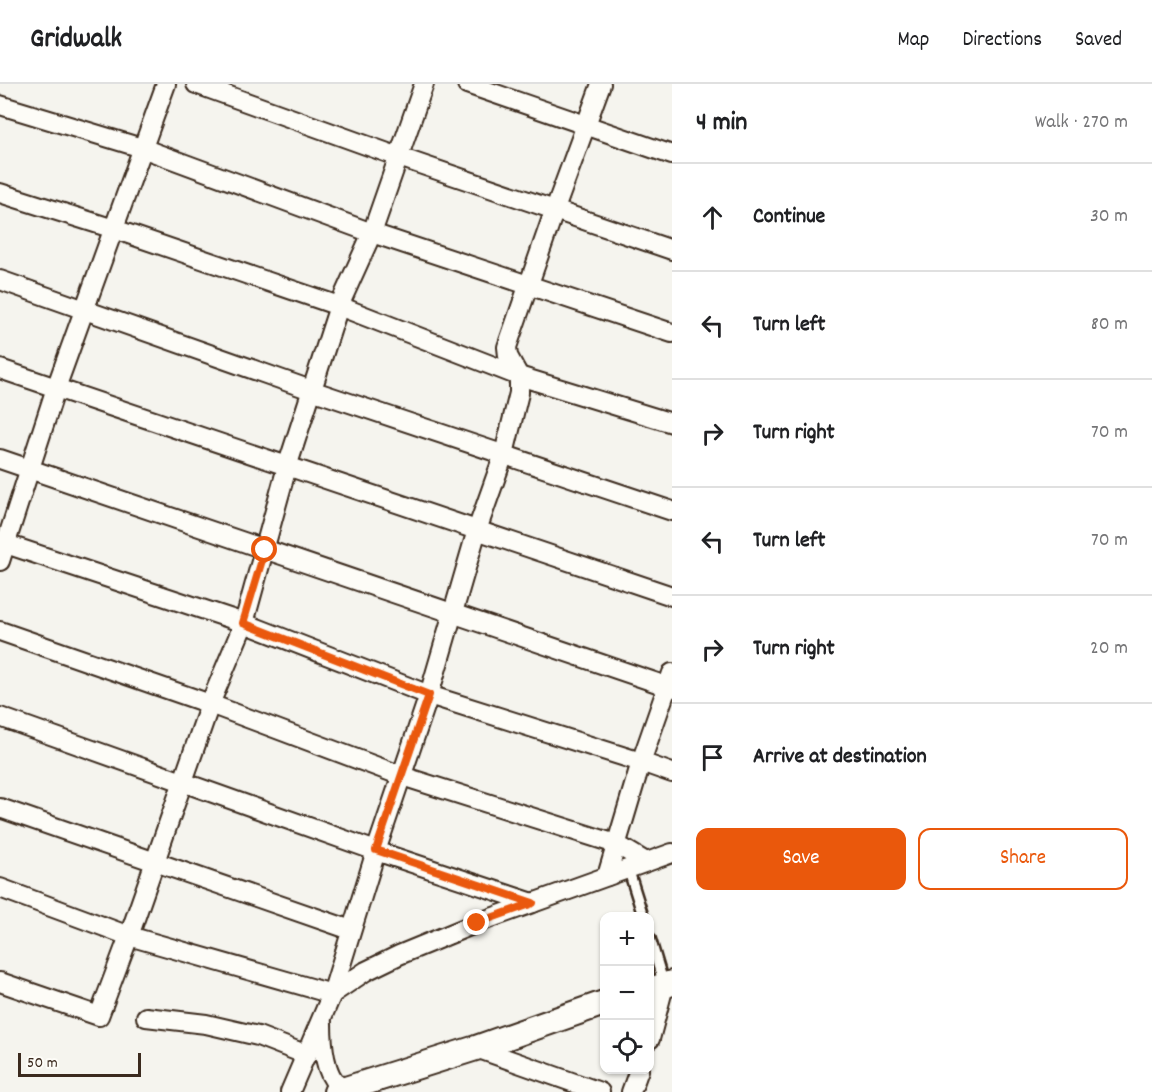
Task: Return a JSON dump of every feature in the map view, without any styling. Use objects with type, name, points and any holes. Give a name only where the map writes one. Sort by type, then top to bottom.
[{"type":"street","points":[[166,84],[83,310],[2,549],[243,623],[429,695],[672,773]]},
{"type":"street","points":[[196,84],[399,157],[672,250]]},
{"type":"street","points":[[0,982],[99,1016],[210,704],[243,623],[287,467],[339,306],[372,233],[424,84]]},
{"type":"street","points":[[467,84],[672,155]]},
{"type":"street","points":[[290,1092],[332,994],[376,850],[429,695],[477,530],[504,454],[519,393],[519,376],[508,356],[507,347],[601,84]]},
{"type":"street","points":[[0,105],[142,148],[372,233],[672,333]]},
{"type":"street","points":[[0,193],[114,229],[339,306],[519,376],[672,423]]},
{"type":"street","points":[[0,280],[311,390],[672,511]]},
{"type":"street","points":[[0,369],[672,596]]},
{"type":"street","points":[[0,459],[452,614],[671,683],[641,762],[607,876]]},
{"type":"street","points":[[0,631],[210,704],[402,776],[616,844],[646,862]]},
{"type":"street","points":[[0,717],[182,783],[533,903]]},
{"type":"street","points":[[0,808],[351,930]]},
{"type":"street","points":[[332,994],[366,971],[399,955],[533,903],[672,853]]},
{"type":"street","points":[[0,888],[129,936],[332,994]]},
{"type":"street","points":[[659,1031],[662,986]]},
{"type":"street","points":[[322,1019],[322,1037],[327,1066],[333,1079],[347,1091],[600,1005]]},
{"type":"street","points":[[146,1017],[206,1024],[258,1036],[307,1055]]},
{"type":"street","points":[[476,1048],[600,1092]]},
{"type":"street","points":[[631,1092],[638,1074]]},
{"type":"lane","points":[[628,868],[642,912]]},
{"type":"lane","points":[[654,954],[662,986]]},
{"type":"route","points":[[265,550],[243,623],[429,695],[376,850],[533,903],[477,923]]}]
